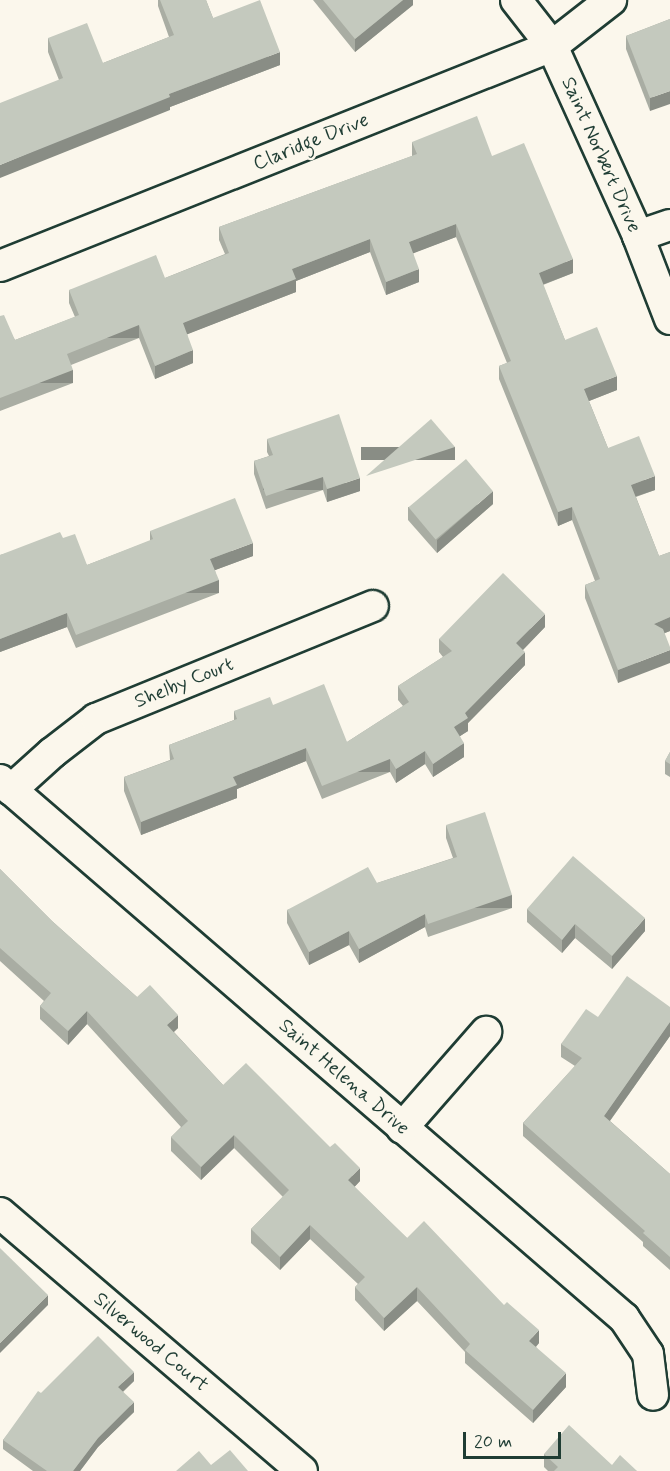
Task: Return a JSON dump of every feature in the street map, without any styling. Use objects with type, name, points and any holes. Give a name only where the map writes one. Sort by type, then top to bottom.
[{"type":"street","name":"Saint Norbert Drive","points":[[516,0],[552,46],[638,236],[670,319]]},
{"type":"street","name":"Claridge Drive","points":[[0,266],[552,46],[610,0]]},
{"type":"street","points":[[638,236],[670,225]]},
{"type":"street","name":"Shelby Court","points":[[6,785],[96,719],[374,606]]},
{"type":"street","name":"Saint Helena Drive","points":[[6,785],[624,1318],[648,1354],[653,1395]]},
{"type":"street","points":[[402,1128],[486,1032]]},
{"type":"street","name":"Silverwood Court","points":[[0,1213],[302,1471]]},
{"type":"building","points":[[160,0],[206,0],[213,18],[260,0],[280,52],[169,94],[170,97],[0,165],[0,103],[63,78],[48,38],[87,23],[103,63],[174,35]]},
{"type":"building","points":[[323,0],[403,0],[355,39]]},
{"type":"building","points":[[670,19],[670,91],[650,98],[626,36]]},
{"type":"building","points":[[477,116],[492,156],[524,143],[573,259],[539,273],[565,340],[597,327],[617,376],[584,389],[608,448],[639,436],[655,476],[631,485],[659,556],[670,552],[670,617],[654,624],[663,629],[670,650],[618,670],[585,585],[600,579],[572,507],[558,512],[499,366],[511,361],[456,224],[409,242],[419,269],[386,282],[370,239],[292,269],[296,279],[183,323],[193,350],[155,366],[139,325],[67,354],[73,370],[0,398],[0,316],[4,315],[15,340],[79,315],[69,290],[156,255],[165,278],[229,253],[219,227],[417,154],[412,142]]},
{"type":"building","points":[[339,414],[360,478],[327,489],[323,477],[266,496],[254,461],[273,455],[267,439]]},
{"type":"building","points":[[431,419],[455,447],[366,476]]},
{"type":"building","points":[[466,459],[493,491],[436,539],[409,507]]},
{"type":"building","points":[[235,498],[253,543],[210,559],[219,580],[76,635],[67,613],[0,639],[0,555],[60,532],[63,538],[75,534],[87,565],[153,539],[150,531]]},
{"type":"building","points":[[503,573],[545,614],[516,643],[525,652],[465,713],[468,718],[454,727],[464,743],[433,764],[425,751],[396,769],[390,759],[322,786],[306,748],[233,777],[237,785],[141,822],[124,777],[174,759],[169,745],[237,719],[234,711],[270,697],[273,705],[324,684],[347,742],[409,702],[398,686],[452,651],[439,639]]},
{"type":"building","points":[[670,752],[670,764],[665,761]]},
{"type":"building","points":[[485,812],[512,895],[428,924],[425,914],[359,949],[349,931],[309,952],[287,910],[368,867],[377,883],[457,857],[446,825]]},
{"type":"building","points":[[573,856],[645,918],[612,956],[575,924],[562,940],[527,909]]},
{"type":"building","points":[[0,869],[52,921],[137,997],[150,985],[178,1015],[167,1025],[223,1085],[246,1063],[330,1147],[335,1143],[360,1168],[348,1180],[407,1238],[424,1221],[504,1305],[507,1302],[539,1330],[529,1341],[566,1373],[533,1410],[465,1350],[470,1344],[417,1287],[384,1318],[355,1287],[365,1277],[310,1225],[280,1257],[251,1229],[289,1190],[234,1135],[201,1167],[171,1137],[188,1121],[87,1011],[68,1031],[40,1006],[51,993],[0,948]]},
{"type":"building","points":[[627,976],[670,1007],[670,1022],[604,1116],[670,1174],[670,1257],[643,1233],[645,1231],[523,1123],[582,1058],[561,1044],[586,1009],[598,1017]]},
{"type":"building","points":[[0,1248],[48,1295],[0,1343]]},
{"type":"building","points":[[98,1336],[134,1372],[118,1387],[134,1402],[98,1438],[73,1471],[47,1471],[3,1440],[38,1391],[41,1393]]},
{"type":"building","points":[[569,1425],[612,1465],[620,1455],[637,1471],[554,1471],[558,1467],[544,1454]]},
{"type":"building","points":[[230,1450],[248,1471],[176,1471],[199,1451],[211,1465]]}]
